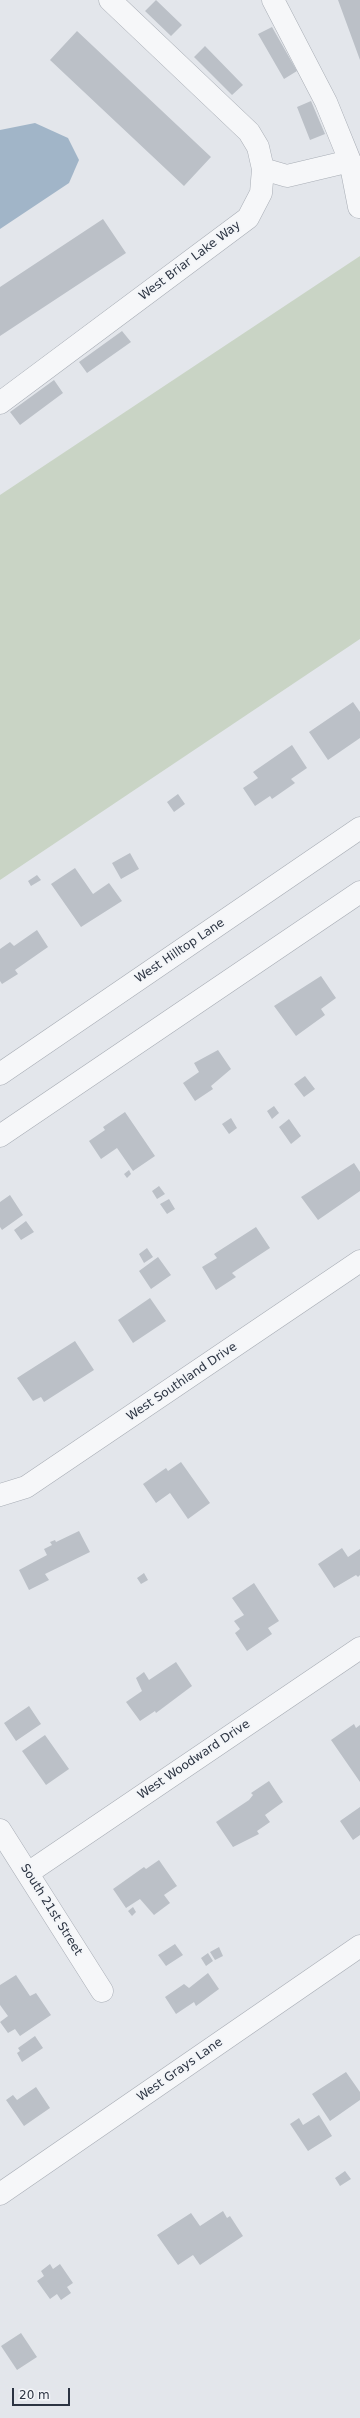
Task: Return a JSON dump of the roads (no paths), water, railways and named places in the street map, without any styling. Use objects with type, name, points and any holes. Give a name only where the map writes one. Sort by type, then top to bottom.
[{"type":"street","name":"West Briar Lake Way","points":[[0,403],[248,218],[261,193],[262,169],[258,147],[250,132],[110,0]]},
{"type":"street","points":[[273,0],[326,102],[350,161],[359,207]]},
{"type":"street","points":[[262,169],[287,176],[312,172],[350,161]]},
{"type":"street","name":"West Hilltop Lane","points":[[0,1074],[360,828]]},
{"type":"street","points":[[0,1136],[360,892]]},
{"type":"street","name":"West Southland Drive","points":[[0,1495],[26,1487],[360,1261]]},
{"type":"street","name":"West Woodward Drive","points":[[28,1873],[360,1648]]},
{"type":"street","name":"South 21st Street","points":[[0,1830],[102,1991]]},
{"type":"street","name":"West Grays Lane","points":[[0,2194],[360,1946]]},
{"type":"water","points":[[35,123],[68,138],[79,160],[69,183],[0,229],[0,130]]}]
